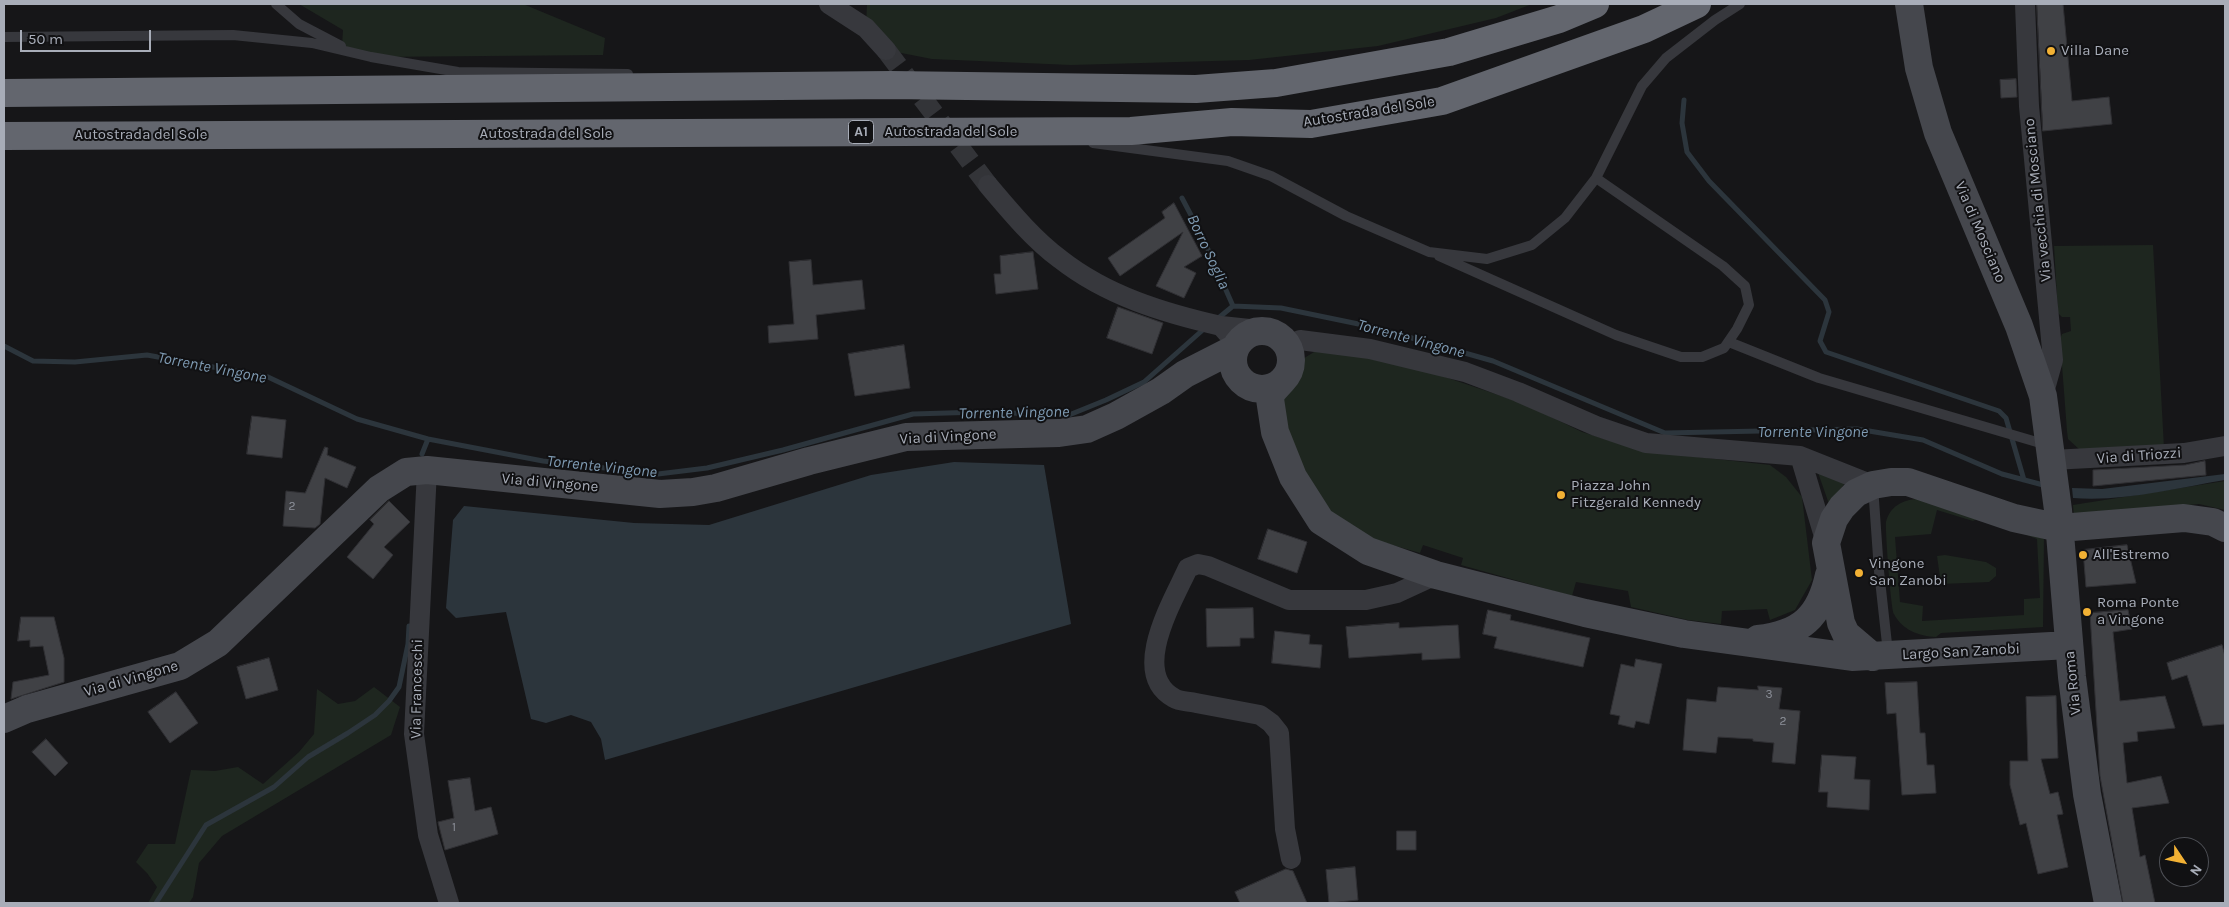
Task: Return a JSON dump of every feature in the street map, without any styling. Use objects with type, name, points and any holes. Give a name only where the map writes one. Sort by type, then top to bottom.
[{"type":"highway","points":[[4,93],[891,85],[1196,88],[1276,83],[1449,52],[1559,19],[1595,4]]},
{"type":"highway","name":"Autostrada del Sole","points":[[4,136],[1131,131],[1232,122],[1311,124],[1442,101],[1644,28],[1697,4]]},
{"type":"street","points":[[828,4],[866,28],[886,50]]},
{"type":"street","name":"Via di Mosciano","points":[[1909,4],[1919,68],[1938,133],[2019,326],[2042,396],[2051,453]]},
{"type":"street","name":"Via vecchia di Mosciano","points":[[2024,4],[2029,106],[2053,360],[2042,396]]},
{"type":"street","points":[[988,185],[1013,215],[1060,260],[1109,291],[1158,310],[1197,320],[1238,338],[1275,333],[1287,345],[1291,357],[1289,370],[1272,392],[1270,399],[1275,432]]},
{"type":"street","points":[[1238,338],[1233,367],[1275,432],[1293,477],[1321,521],[1368,551],[1436,575],[1585,614],[1684,634],[1871,656]]},
{"type":"street","name":"Via di Vingone","points":[[4,719],[27,708],[180,666],[218,643],[379,488],[406,472],[428,470],[660,494],[693,492],[716,488],[809,461],[906,437],[1059,433],[1087,429],[1116,416],[1161,391],[1238,338]]},
{"type":"street","points":[[1287,345],[1300,340],[1370,349],[1465,372],[1518,392],[1596,426],[1646,443],[1800,456],[1873,485]]},
{"type":"street","name":"Via di Vingone","points":[[1161,391],[1214,377],[1240,380]]},
{"type":"street","points":[[1240,380],[1250,387],[1265,389],[1282,381]]},
{"type":"street","name":"Via di Triozzi","points":[[2051,453],[2184,453],[2225,446]]},
{"type":"street","name":"Via Roma","points":[[2051,453],[2059,519],[2069,646],[2087,794],[2108,903]]},
{"type":"street","points":[[1800,456],[1828,556],[1840,623],[1850,638],[1871,656]]},
{"type":"street","name":"Via Franceschi","points":[[428,470],[414,734],[428,835],[449,903]]},
{"type":"street","points":[[1735,641],[1777,636],[1791,632],[1807,621],[1817,610],[1825,593],[1829,531],[1842,507],[1856,493],[1873,485],[1908,482],[2014,518],[2184,518],[2213,522],[2225,528]]},
{"type":"street","points":[[1291,859],[1285,829],[1279,733],[1271,723],[1260,715],[1175,699],[1162,689],[1155,676],[1153,655],[1156,641],[1188,568],[1198,564],[1208,566],[1289,600],[1366,600],[1397,594],[1436,575]]},
{"type":"street","name":"Largo San Zanobi","points":[[1871,656],[2069,646]]},
{"type":"lane","points":[[276,4],[299,24],[353,53]]},
{"type":"lane","points":[[1429,252],[1487,259],[1532,245],[1565,218],[1596,178],[1642,86],[1666,58],[1715,20],[1740,4]]},
{"type":"lane","points":[[4,37],[233,35],[312,43],[353,53],[458,72],[643,75]]},
{"type":"lane","points":[[670,76],[891,85]]},
{"type":"lane","points":[[1000,132],[1228,161],[1271,176],[1346,216],[1616,335],[1681,357],[1702,358],[1724,348],[1750,304],[1745,286],[1723,266],[1596,178]]},
{"type":"lane","points":[[1729,342],[1819,378],[2051,453]]},
{"type":"lane","name":"Largo San Zanobi","points":[[1871,656],[1879,571],[1873,485]]},
{"type":"shaded area","points":[[299,4],[523,4],[605,38],[603,55],[371,57],[342,46],[343,30]]},
{"type":"shaded area","points":[[867,4],[1532,4],[1496,18],[1378,46],[1249,60],[1071,65],[932,59],[886,50],[866,28]]},
{"type":"shaded area","points":[[2153,245],[2164,448],[2080,450],[2068,439],[2060,339],[2062,334],[2071,331],[2070,317],[2062,317],[2058,313],[2054,246]]},
{"type":"shaded area","name":"Piazza John Fitzgerald Kennedy","points":[[1319,349],[1355,354],[1439,375],[1525,404],[1582,432],[1615,442],[1662,453],[1770,465],[1786,477],[1802,497],[1812,580],[1795,610],[1770,620],[1767,609],[1722,611],[1721,624],[1688,620],[1631,607],[1628,591],[1576,582],[1572,596],[1461,565],[1463,558],[1423,545],[1420,553],[1375,540],[1332,513],[1318,497],[1285,435],[1280,394],[1296,378],[1301,360]]},
{"type":"shaded area","points":[[954,462],[1044,465],[1071,624],[605,760],[601,739],[591,722],[571,715],[546,723],[531,719],[506,612],[456,618],[446,608],[453,520],[464,506],[634,523],[709,525],[871,475]]},
{"type":"shaded area","points":[[1815,464],[1852,474],[1829,504]]},
{"type":"shaded area","points":[[2225,474],[2225,480],[2149,494],[2092,499],[2073,498],[2072,488],[2102,489]]},
{"type":"shaded area","points":[[2225,481],[2225,510],[2199,504],[2074,516],[2073,505]]},
{"type":"shaded area","points":[[1917,499],[1979,518],[1973,521],[1937,510],[1931,534],[1895,537],[1900,602],[1923,606],[1922,621],[2024,615],[2024,599],[2040,598],[2037,539],[2024,534],[2027,531],[2044,536],[2043,627],[1941,633],[1936,637],[1917,634],[1897,620],[1893,609],[1888,569],[1886,522],[1888,516],[1898,505]]},
{"type":"shaded area","points":[[1945,555],[1986,562],[1996,568],[1996,576],[1989,582],[1941,584],[1937,556]]},
{"type":"shaded area","points":[[374,687],[400,707],[391,735],[222,836],[199,863],[193,897],[189,903],[148,903],[157,887],[136,862],[148,844],[175,844],[191,770],[215,771],[238,767],[263,784],[299,752],[314,734],[317,689],[338,704],[355,701]]},
{"type":"building","name":"Villa Dane","points":[[2037,4],[2063,4],[2072,101],[2109,97],[2112,124],[2043,131]]},
{"type":"building","points":[[2016,79],[2017,97],[2001,98],[2000,80]]},
{"type":"building","points":[[1174,203],[1202,256],[1184,267],[1196,273],[1184,298],[1156,286],[1183,232],[1120,276],[1108,258],[1165,218],[1162,212]]},
{"type":"building","points":[[1033,252],[1038,289],[996,294],[994,274],[1001,274],[1000,256]]},
{"type":"building","points":[[811,260],[813,285],[862,280],[865,309],[816,315],[818,339],[769,343],[768,326],[794,324],[789,262]]},
{"type":"building","points":[[1118,307],[1163,323],[1152,354],[1107,338]]},
{"type":"building","points":[[904,345],[910,388],[855,396],[848,354]]},
{"type":"building","points":[[252,416],[286,420],[282,458],[247,454]]},
{"type":"building","points":[[325,447],[328,448],[327,455],[356,467],[347,488],[325,478],[320,524],[315,528],[283,526],[286,491],[305,493]]},
{"type":"building","points":[[2205,461],[2206,475],[2093,486],[2093,470],[2185,465]]},
{"type":"building","points":[[389,501],[410,522],[384,547],[393,555],[373,579],[347,557],[374,524],[370,520]]},
{"type":"building","points":[[1268,529],[1307,542],[1297,573],[1258,559]]},
{"type":"building","points":[[2127,545],[2136,583],[2086,587],[2083,550]]},
{"type":"building","points":[[1253,608],[1254,638],[1240,638],[1240,646],[1207,647],[1206,609]]},
{"type":"building","points":[[1488,610],[1511,615],[1510,620],[1590,638],[1583,667],[1494,648],[1497,637],[1483,634]]},
{"type":"building","points":[[2128,610],[2132,629],[2113,632],[2120,701],[2165,696],[2175,728],[2137,732],[2138,741],[2123,743],[2127,783],[2161,776],[2169,803],[2132,808],[2140,857],[2145,855],[2155,903],[2123,903],[2100,776],[2090,613]]},
{"type":"building","points":[[21,617],[54,617],[64,658],[64,682],[11,699],[13,682],[49,675],[43,646],[30,647],[30,640],[18,641]]},
{"type":"building","points":[[1399,623],[1399,628],[1458,625],[1460,658],[1422,660],[1422,653],[1349,658],[1346,627]]},
{"type":"building","points":[[1275,631],[1310,635],[1309,644],[1322,645],[1320,668],[1272,663]]},
{"type":"building","points":[[2222,645],[2225,656],[2225,724],[2203,726],[2187,675],[2172,680],[2167,663]]},
{"type":"building","points":[[269,658],[278,690],[246,699],[237,667]]},
{"type":"building","points":[[1636,659],[1662,664],[1649,724],[1636,721],[1634,728],[1618,724],[1620,716],[1610,714],[1621,664],[1634,667]]},
{"type":"building","points":[[1917,682],[1920,733],[1925,733],[1927,765],[1934,765],[1936,793],[1902,795],[1896,713],[1887,714],[1885,683]]},
{"type":"building","points":[[1758,686],[1782,688],[1779,709],[1800,711],[1795,764],[1772,762],[1774,743],[1753,741],[1753,739],[1718,737],[1716,753],[1683,750],[1687,699],[1716,702],[1718,687],[1758,690]]},
{"type":"building","points":[[176,692],[198,723],[170,743],[148,712]]},
{"type":"building","points":[[2056,696],[2058,758],[2041,759],[2050,794],[2058,792],[2063,814],[2057,815],[2068,867],[2038,874],[2026,823],[2020,825],[2010,785],[2010,761],[2028,761],[2026,697]]},
{"type":"building","points":[[46,739],[68,763],[55,776],[32,752]]},
{"type":"building","points":[[1822,755],[1856,757],[1854,779],[1870,780],[1869,810],[1827,807],[1828,792],[1819,792]]},
{"type":"building","points":[[470,778],[475,811],[491,807],[498,834],[445,850],[438,822],[454,818],[448,781]]},
{"type":"building","points":[[1397,831],[1416,831],[1416,850],[1397,850]]},
{"type":"building","points":[[1355,867],[1358,900],[1329,903],[1326,870]]},
{"type":"building","points":[[1286,869],[1293,871],[1307,903],[1240,903],[1235,892]]},
{"type":"waterway","points":[[1684,100],[1682,123],[1687,152],[1709,181],[1825,300],[1829,312],[1820,341],[1826,352],[1999,411],[2006,418],[2024,480]]},
{"type":"waterway","name":"Borro Soglia","points":[[1182,198],[1203,238],[1233,306]]},
{"type":"waterway","name":"Torrente Vingone","points":[[1216,320],[1233,306],[1281,308],[1373,327],[1493,361],[1665,433],[1857,429],[1923,440],[2002,474],[2047,486]]},
{"type":"waterway","name":"Torrente Vingone","points":[[4,346],[33,361],[75,362],[147,355],[268,377],[357,419],[428,439],[543,461],[658,474],[707,468],[783,450],[913,414],[981,412],[1069,415],[1144,382],[1205,328]]},
{"type":"waterway","points":[[422,454],[428,439]]},
{"type":"waterway","points":[[156,903],[206,825],[274,787],[308,757],[375,715],[389,701],[399,687],[408,644],[409,626]]},
{"type":"tunnel","points":[[886,50],[988,185]]},
{"type":"place","name":"Villa Dane","points":[[2051,51]]},
{"type":"place","name":"Piazza John Fitzgerald Kennedy","points":[[1561,495]]},
{"type":"place","name":"All'Estremo","points":[[2083,555]]},
{"type":"place","name":"Vingone San Zanobi","points":[[1859,573]]},
{"type":"place","name":"Roma Ponte a Vingone","points":[[2087,612]]}]
